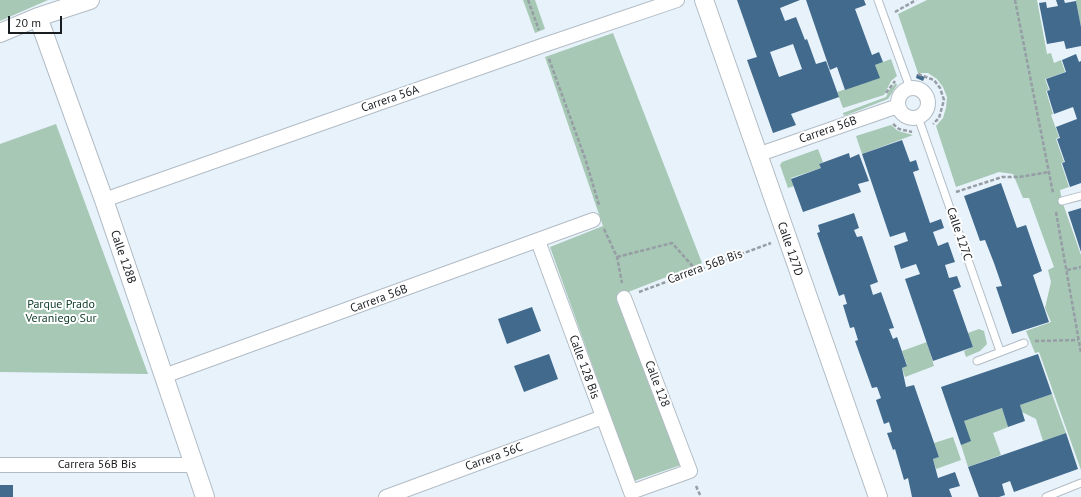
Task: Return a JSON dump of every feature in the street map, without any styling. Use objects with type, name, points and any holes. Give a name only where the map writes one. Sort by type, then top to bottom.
[{"type":"street","points":[[0,33],[38,17],[90,0]]},
{"type":"street","name":"Carrera 56A","points":[[104,200],[544,45],[677,0]]},
{"type":"street","name":"Calle 127D","points":[[704,0],[878,497]]},
{"type":"street","name":"Calle 128B","points":[[38,17],[104,200],[205,497]]},
{"type":"street","points":[[910,88],[918,88],[927,97],[928,102],[926,111],[918,117],[908,117],[904,115],[898,106],[899,96],[902,92],[910,88]]},
{"type":"street","name":"Carrera 56B","points":[[757,155],[898,106]]},
{"type":"street","name":"Carrera 56B","points":[[164,376],[593,220]]},
{"type":"street","name":"Calle 128 Bis","points":[[538,241],[631,492]]},
{"type":"street","name":"Calle 128","points":[[624,298],[690,470],[631,492]]},
{"type":"street","name":"Carrera 56C","points":[[386,497],[603,418]]},
{"type":"street","name":"Carrera 56B Bis","points":[[0,465],[194,465]]},
{"type":"lane","points":[[878,0],[910,88]]},
{"type":"lane","name":"Calle 127C","points":[[918,117],[1000,351]]},
{"type":"lane","points":[[1062,201],[1081,196]]},
{"type":"lane","points":[[976,361],[1024,343]]},
{"type":"lane","points":[[1048,497],[1081,483]]},
{"type":"path","points":[[528,0],[599,202],[599,212],[593,220],[603,226],[616,257],[624,298]]},
{"type":"path","points":[[884,18],[916,0]]},
{"type":"path","points":[[1016,0],[1053,195]]},
{"type":"path","points":[[946,196],[1002,177],[1019,177],[1049,172]]},
{"type":"path","points":[[1056,210],[1081,353]]},
{"type":"path","name":"Carrera 56B Bis","points":[[624,298],[696,270],[787,238]]},
{"type":"path","points":[[616,257],[672,243],[696,270]]},
{"type":"path","points":[[1066,270],[1081,268]]},
{"type":"path","points":[[1024,343],[1078,340]]},
{"type":"green space","points":[[0,0],[48,0],[0,21]]},
{"type":"green space","points":[[523,0],[535,0],[545,29],[535,33]]},
{"type":"green space","points":[[927,0],[1037,0],[1047,54],[1051,53],[1054,63],[1061,60],[1065,72],[1045,79],[1049,90],[1046,91],[1053,114],[1051,115],[1059,137],[1056,139],[1064,162],[1061,163],[1069,187],[1060,190],[1062,201],[1081,255],[1081,470],[1039,352],[1035,353],[1026,331],[1051,322],[1045,308],[1051,282],[1048,270],[1054,267],[1029,198],[1023,198],[1013,174],[999,172],[956,187],[936,126],[943,118],[947,97],[943,87],[937,79],[928,73],[918,73],[898,14]]},
{"type":"green space","points":[[1081,0],[1081,27],[1076,1]]},
{"type":"green space","points":[[613,33],[702,263],[618,296],[681,465],[634,481],[550,247],[603,226],[545,57]]},
{"type":"green space","points":[[891,59],[897,76],[891,81],[884,95],[843,108],[837,92],[879,78],[875,65]]},
{"type":"green space","points":[[896,83],[897,85],[888,99],[844,116],[843,113],[886,97],[890,89]]},
{"type":"green space","name":"Parque Prado Veraniego Sur","points":[[56,124],[148,374],[0,372],[0,144]]},
{"type":"green space","points":[[891,125],[898,131],[913,135],[862,154],[856,136]]},
{"type":"green space","points":[[818,149],[823,162],[819,164],[821,168],[791,178],[794,186],[788,188],[780,165],[782,162]]},
{"type":"green space","points":[[979,329],[984,331],[987,344],[980,351],[966,357],[964,351],[973,347],[968,333]]},
{"type":"green space","points":[[927,342],[934,366],[905,377],[902,368],[907,365],[902,351]]},
{"type":"green space","points":[[1052,394],[1066,433],[1043,441],[1036,419],[1022,412],[1020,405]]},
{"type":"green space","points":[[1002,408],[1008,427],[993,433],[1001,455],[968,467],[961,445],[964,421]]},
{"type":"green space","points":[[953,437],[961,460],[936,469],[933,459],[939,457],[934,443]]},
{"type":"building","points":[[737,0],[800,0],[780,8],[785,21],[796,17],[805,40],[807,39],[816,64],[826,61],[839,97],[791,114],[796,125],[773,133],[747,60],[757,57]],"holes":[[[793,44],[802,69],[779,77],[770,52]]]},
{"type":"building","points":[[806,0],[864,0],[866,5],[855,9],[872,55],[879,52],[883,62],[875,65],[880,78],[845,90],[837,67],[830,70]]},
{"type":"building","points":[[1056,0],[1064,0],[1065,3],[1076,1],[1081,27],[1081,46],[1066,49],[1064,41],[1047,44],[1039,3],[1046,2],[1047,8],[1058,6]]},
{"type":"building","points":[[1076,54],[1079,62],[1081,61],[1081,183],[1070,187],[1062,163],[1065,162],[1057,139],[1060,138],[1056,127],[1077,119],[1073,107],[1054,114],[1047,91],[1050,90],[1046,79],[1066,72],[1062,60]]},
{"type":"building","points":[[917,74],[925,77],[923,81],[916,78]]},
{"type":"building","points":[[902,140],[910,162],[916,160],[919,170],[913,172],[930,223],[941,219],[944,228],[933,232],[938,246],[948,242],[955,262],[945,265],[949,278],[957,276],[961,287],[953,290],[973,347],[933,361],[905,279],[920,274],[916,264],[901,269],[894,246],[908,241],[905,232],[890,237],[862,154]]},
{"type":"building","points":[[849,153],[850,158],[859,154],[869,181],[858,184],[861,192],[803,212],[791,179],[821,168],[819,164]]},
{"type":"building","points":[[1001,183],[1017,228],[1026,225],[1042,271],[1033,275],[1049,322],[1012,334],[996,287],[1002,286],[994,263],[985,240],[980,241],[964,196]]},
{"type":"building","points":[[1081,208],[1081,252],[1068,212]]},
{"type":"building","points":[[854,213],[859,228],[854,230],[857,237],[862,236],[878,282],[870,285],[873,295],[881,292],[894,328],[889,329],[893,339],[897,337],[907,366],[902,368],[906,387],[914,385],[939,457],[933,459],[938,478],[955,472],[960,486],[949,489],[952,497],[912,497],[908,478],[904,480],[895,449],[893,450],[887,433],[892,432],[889,422],[884,424],[876,400],[881,398],[877,387],[872,388],[855,341],[858,340],[854,327],[850,328],[843,305],[847,304],[844,294],[839,296],[817,233],[820,232],[818,225]]},
{"type":"building","points":[[532,307],[541,331],[507,344],[498,319]]},
{"type":"building","points":[[549,354],[558,379],[524,392],[514,366]]},
{"type":"building","points":[[1038,354],[1052,394],[1020,405],[1025,421],[1008,427],[1002,408],[964,421],[971,441],[961,445],[941,387]]},
{"type":"building","points":[[1066,433],[1078,469],[1014,492],[1010,481],[1002,484],[1005,495],[999,497],[979,497],[968,467]]},
{"type":"building","points":[[0,485],[13,485],[13,497],[0,497]]}]
